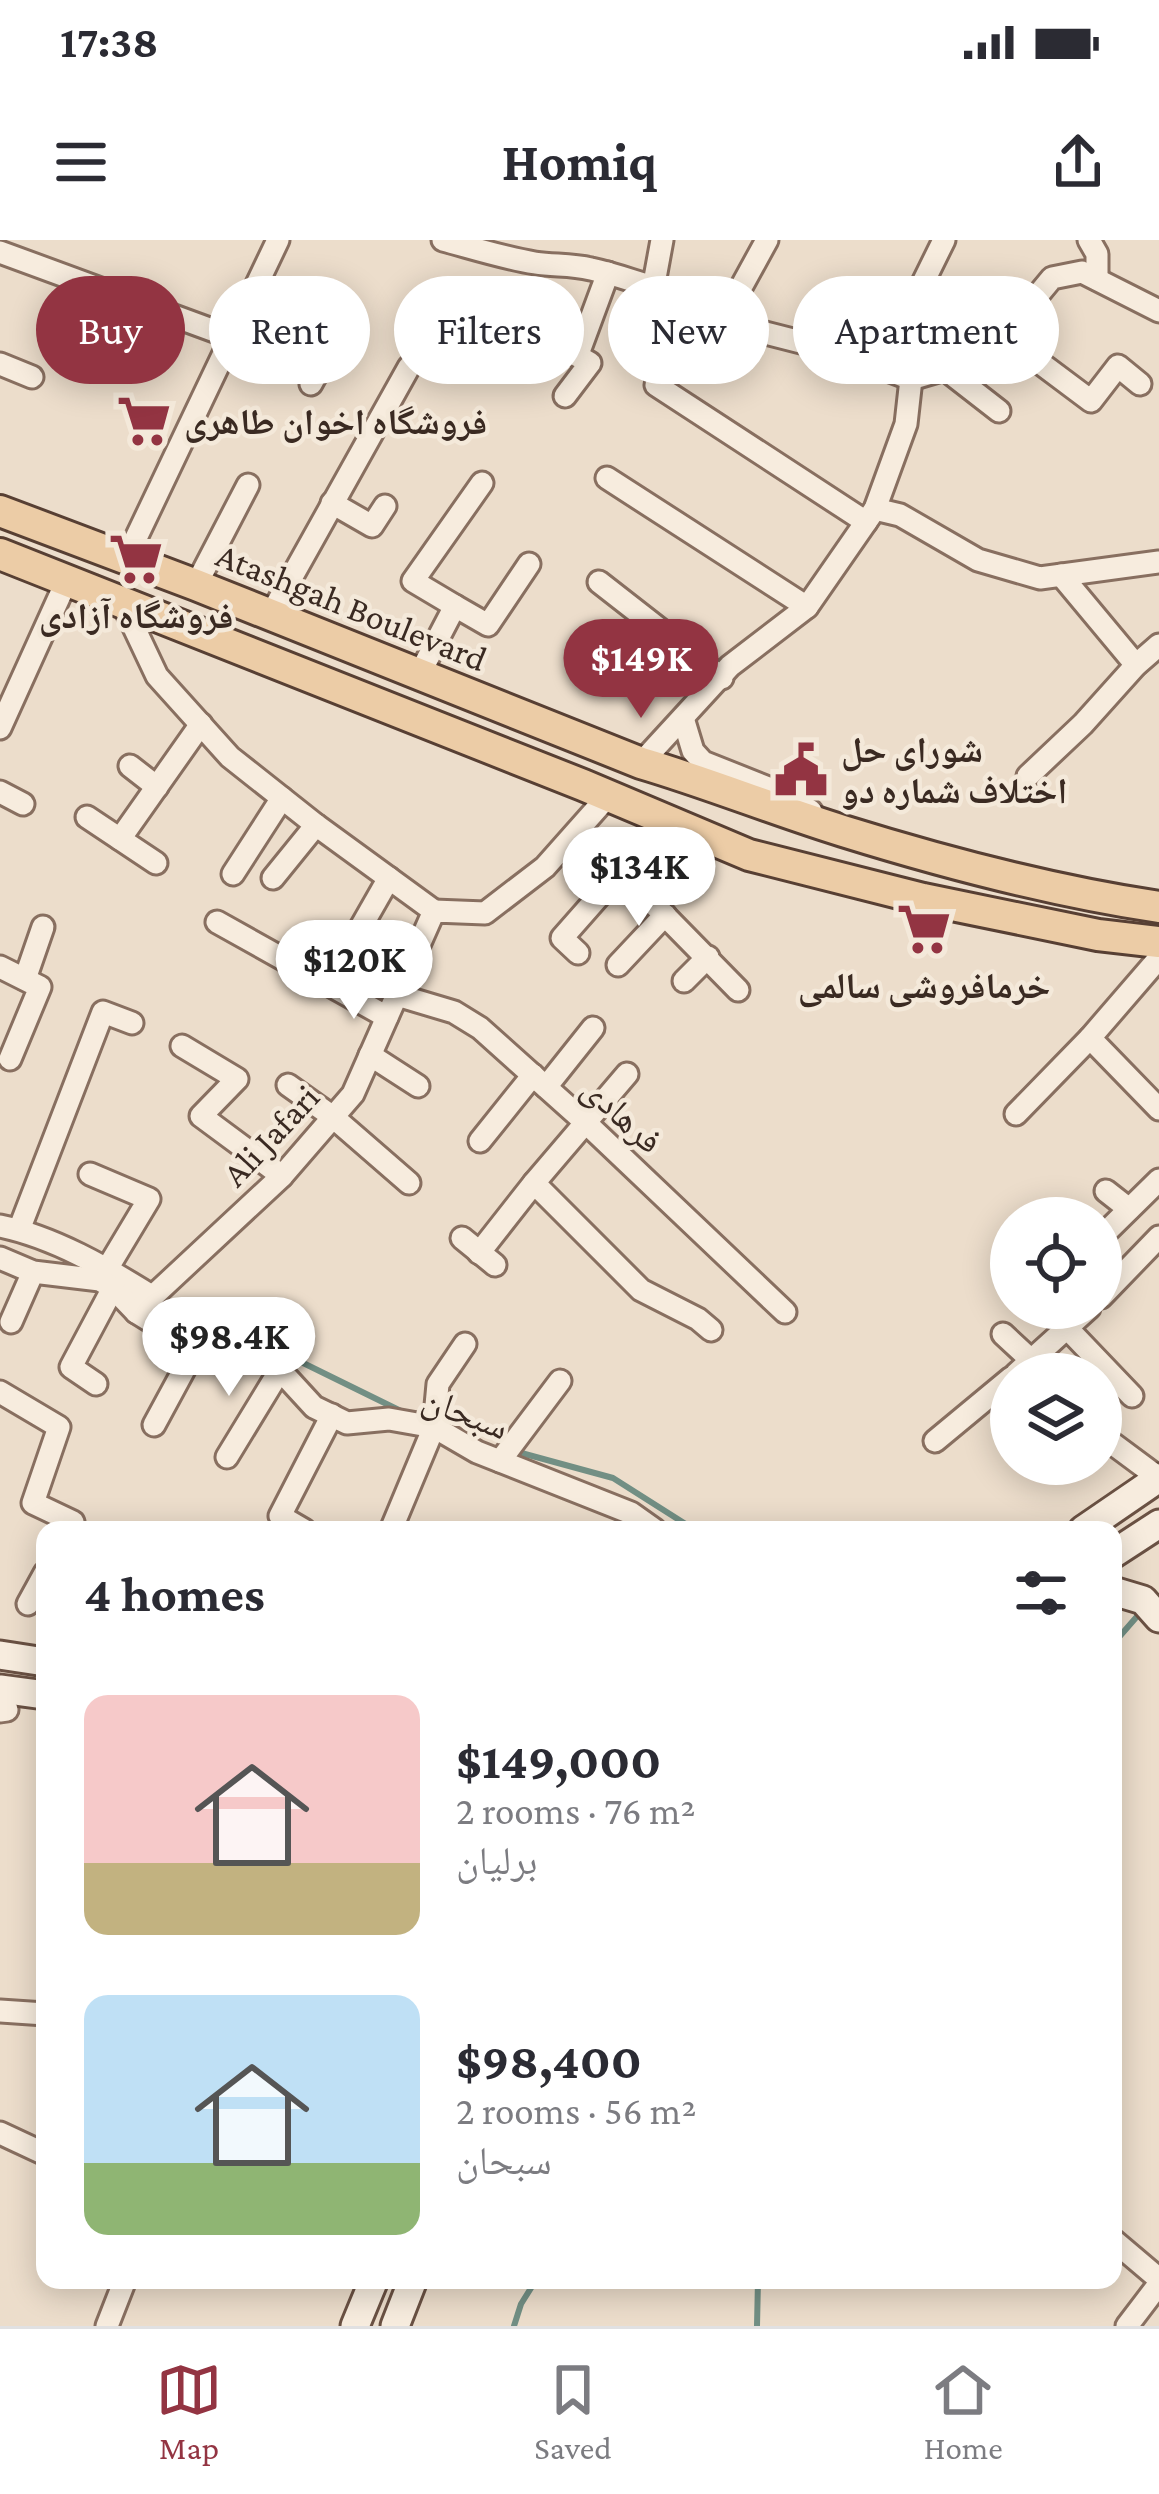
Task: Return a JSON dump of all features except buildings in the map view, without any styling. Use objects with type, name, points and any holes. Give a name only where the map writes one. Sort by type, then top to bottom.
[{"type":"main road","name":"Atashgah Boulevard","points":[[0,511],[641,763],[937,858],[1159,907]]},
{"type":"main road","points":[[0,554],[749,855],[1099,935],[1159,942]]},
{"type":"main road","points":[[688,828],[711,784]]},
{"type":"main road","points":[[1096,1521],[1159,1478]]},
{"type":"main road","points":[[1122,1547],[1159,1524]]},
{"type":"main road","points":[[1159,1543],[1159,1552]]},
{"type":"main road","points":[[1122,1594],[1143,1600],[1159,1618]]},
{"type":"main road","points":[[0,1655],[36,1661]]},
{"type":"main road","points":[[2,1704],[36,1697]]},
{"type":"main road","points":[[355,2326],[370,2289]]},
{"type":"main road","points":[[395,2326],[409,2289]]},
{"type":"street","points":[[260,276],[278,240]]},
{"type":"street","points":[[443,240],[538,264],[566,263],[616,276]]},
{"type":"street","points":[[538,264],[539,240]]},
{"type":"street","points":[[655,276],[662,240]]},
{"type":"street","points":[[747,276],[767,240]]},
{"type":"street","points":[[926,276],[944,240]]},
{"type":"street","points":[[1089,240],[1096,254],[1097,279]]},
{"type":"street","points":[[0,252],[209,330]]},
{"type":"street","points":[[1059,277],[1082,272],[1159,311]]},
{"type":"street","points":[[565,396],[590,363],[570,350],[608,273]]},
{"type":"street","points":[[0,364],[32,376]]},
{"type":"street","points":[[1059,377],[1091,401],[1118,366],[1140,384]]},
{"type":"street","points":[[126,559],[209,384]]},
{"type":"street","points":[[270,616],[399,384]]},
{"type":"street","points":[[641,763],[730,666],[807,607],[871,515],[906,424],[911,384]]},
{"type":"street","points":[[964,384],[998,411]]},
{"type":"street","points":[[656,386],[871,515],[900,515],[978,560],[1040,578],[1159,562]]},
{"type":"street","points":[[607,478],[807,607]]},
{"type":"street","points":[[482,483],[413,580],[488,626],[529,564]]},
{"type":"street","points":[[196,585],[248,485]]},
{"type":"street","points":[[332,502],[372,526],[386,506]]},
{"type":"street","points":[[1061,575],[1136,665]]},
{"type":"street","points":[[0,726],[67,580]]},
{"type":"street","points":[[599,583],[722,678]]},
{"type":"street","points":[[122,602],[157,676],[230,757],[434,911],[484,913],[545,867],[608,796]]},
{"type":"street","points":[[419,675],[455,606]]},
{"type":"street","points":[[1028,776],[1159,645]]},
{"type":"street","points":[[683,718],[693,751],[703,761],[786,795],[840,830]]},
{"type":"street","points":[[120,839],[201,724]]},
{"type":"street","points":[[130,766],[157,787]]},
{"type":"street","points":[[0,792],[22,804]]},
{"type":"street","points":[[233,874],[282,798]]},
{"type":"street","points":[[87,817],[156,863]]},
{"type":"street","points":[[273,878],[316,825]]},
{"type":"street","points":[[580,829],[738,990]]},
{"type":"street","points":[[578,953],[562,938],[621,871]]},
{"type":"street","points":[[353,941],[389,878]]},
{"type":"street","name":"Ali Jafari","points":[[144,1305],[282,1175],[353,1094],[434,911]]},
{"type":"street","points":[[618,965],[665,915]]},
{"type":"street","name":"فرهادی","points":[[217,922],[392,1006],[454,1012],[480,1028],[785,1312]]},
{"type":"street","points":[[25,979],[43,927]]},
{"type":"street","points":[[684,981],[708,958]]},
{"type":"street","points":[[1016,1114],[1159,958]]},
{"type":"street","points":[[0,967],[40,987],[10,1059]]},
{"type":"street","points":[[132,1023],[103,1012],[9,1228],[110,1278],[172,1335],[242,1348],[280,1370],[314,1407],[332,1415],[280,1516],[289,1521]]},
{"type":"street","points":[[480,1141],[593,1028]]},
{"type":"street","points":[[1090,1038],[1159,1109]]},
{"type":"street","points":[[182,1046],[237,1079],[201,1116],[282,1175]]},
{"type":"street","points":[[370,1055],[418,1086]]},
{"type":"street","points":[[479,1252],[627,1074]]},
{"type":"street","points":[[288,1085],[409,1183]]},
{"type":"street","points":[[90,1174],[149,1199],[71,1367],[96,1384]]},
{"type":"street","points":[[1122,1217],[1159,1180]]},
{"type":"street","points":[[534,1183],[641,1290],[711,1330]]},
{"type":"street","points":[[1106,1191],[1129,1210]]},
{"type":"street","points":[[1122,1279],[1154,1252]]},
{"type":"street","points":[[0,1258],[33,1272],[110,1278]]},
{"type":"street","points":[[11,1322],[33,1272]]},
{"type":"street","points":[[1041,1353],[1068,1329],[1132,1396]]},
{"type":"street","points":[[1003,1334],[1011,1353]]},
{"type":"street","points":[[154,1424],[200,1340]]},
{"type":"street","points":[[395,1521],[434,1427],[438,1384],[465,1344]]},
{"type":"street","points":[[227,1457],[280,1370]]},
{"type":"street","points":[[500,1461],[560,1381]]},
{"type":"street","points":[[0,1392],[59,1426],[33,1503],[64,1521]]},
{"type":"street","points":[[935,1441],[990,1396]]},
{"type":"street","name":"سبحان","points":[[332,1415],[346,1423],[389,1419],[434,1427],[500,1461],[642,1521]]},
{"type":"street","points":[[1122,1451],[1159,1478]]},
{"type":"street","points":[[28,1604],[36,1590]]},
{"type":"street","points":[[0,2012],[36,2014]]},
{"type":"street","points":[[0,2134],[36,2150]]},
{"type":"street","points":[[1122,2248],[1159,2281],[1127,2326]]},
{"type":"street","points":[[106,2326],[120,2289]]},
{"type":"waterway","points":[[264,1350],[295,1359],[405,1413]]},
{"type":"waterway","points":[[514,1451],[613,1478],[681,1521]]},
{"type":"waterway","points":[[1122,1634],[1140,1613]]},
{"type":"waterway","points":[[514,2326],[530,2289]]},
{"type":"waterway","points":[[757,2326],[758,2289]]},
{"type":"place","name":"فروشگاه اخوان طاهری","points":[[144,421]]},
{"type":"place","name":"فروشگاه آزادی","points":[[136,559]]},
{"type":"place","name":"شورای حل اختلاف شماره دو","points":[[801,770]]},
{"type":"place","name":"خرمافروشی سالمی","points":[[924,929]]}]
